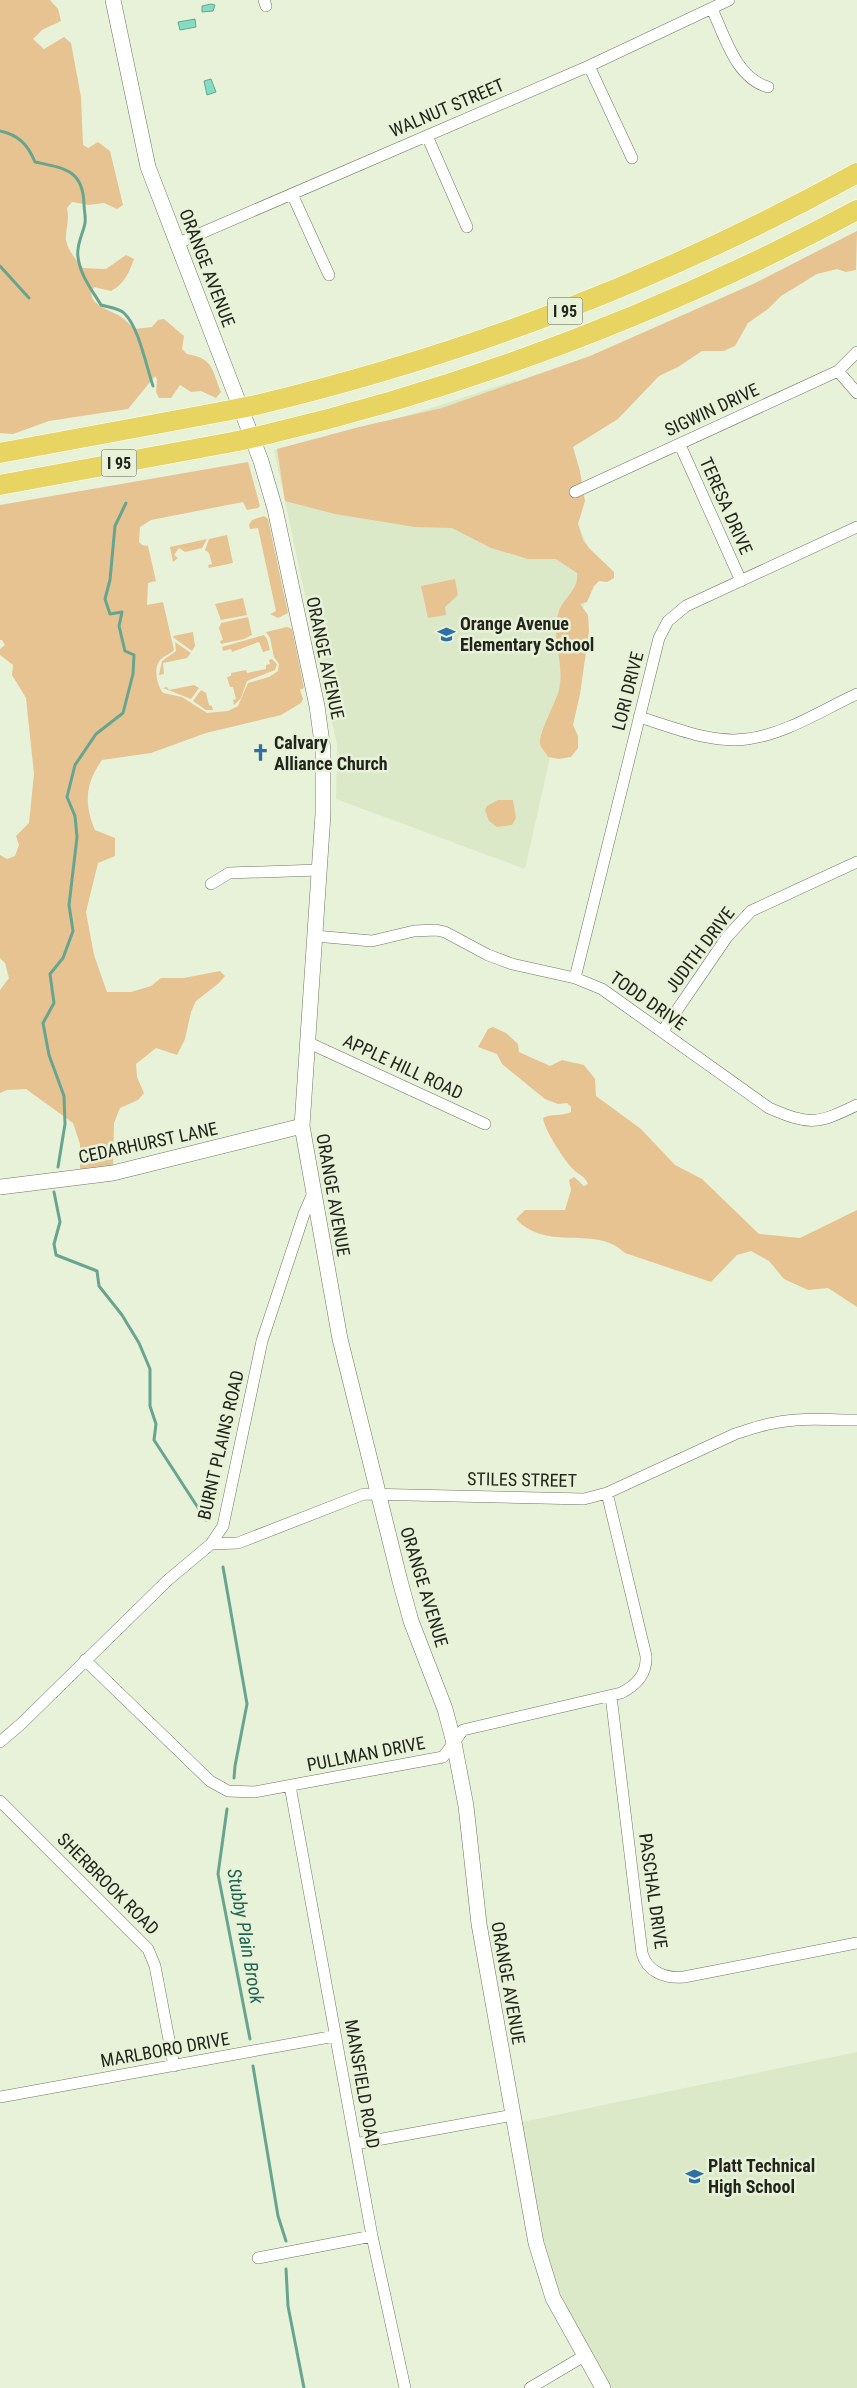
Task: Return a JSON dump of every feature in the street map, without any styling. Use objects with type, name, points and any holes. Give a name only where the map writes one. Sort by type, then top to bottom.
[{"type":"highway","name":"I 95","points":[[0,453],[256,405],[398,368],[468,346],[563,312],[714,248],[857,174]]},
{"type":"highway","name":"I 95","points":[[0,485],[238,441],[427,392],[570,343],[703,288],[857,210]]},
{"type":"main road","name":"ORANGE AVENUE","points":[[113,0],[148,166],[176,244],[261,461],[275,509],[322,735],[324,766],[319,870],[302,1126],[340,1339],[378,1495],[411,1620],[445,1709],[454,1743],[466,1806],[479,1924],[536,2243],[553,2298],[603,2388]]},
{"type":"main road","name":"CEDARHURST LANE","points":[[0,1187],[113,1173],[302,1126]]},
{"type":"street","name":"WALNUT STREET","points":[[176,244],[589,66],[730,0]]},
{"type":"street","points":[[712,9],[742,71],[755,83],[768,87]]},
{"type":"street","points":[[589,66],[632,158]]},
{"type":"street","points":[[427,136],[467,227]]},
{"type":"street","points":[[292,194],[329,275]]},
{"type":"street","name":"SIGWIN DRIVE","points":[[575,492],[838,371],[857,352]]},
{"type":"street","points":[[838,371],[857,393]]},
{"type":"street","name":"TERESA DRIVE","points":[[680,445],[741,581]]},
{"type":"street","name":"LORI DRIVE","points":[[575,978],[659,638],[668,620],[686,606],[857,527]]},
{"type":"street","points":[[639,718],[707,736],[747,739],[776,732],[857,694]]},
{"type":"street","name":"JUDITH DRIVE","points":[[662,1032],[727,938],[752,911],[857,862]]},
{"type":"street","points":[[211,884],[229,873],[319,870]]},
{"type":"street","name":"TODD DRIVE","points":[[315,936],[372,941],[414,931],[436,930],[445,932],[488,955],[512,964],[575,978],[602,989],[769,1108],[792,1118],[821,1121],[857,1105]]},
{"type":"street","name":"APPLE HILL ROAD","points":[[307,1042],[485,1124]]},
{"type":"street","name":"BURNT PLAINS ROAD","points":[[0,1742],[21,1724],[168,1580],[211,1544],[225,1521],[262,1342],[304,1214],[314,1192]]},
{"type":"street","name":"STILES STREET","points":[[211,1544],[238,1543],[364,1494],[567,1500],[584,1498],[606,1492],[748,1430],[774,1423],[791,1421],[857,1420]]},
{"type":"street","name":"PULLMAN DRIVE","points":[[86,1660],[210,1781],[220,1787],[244,1793],[443,1757],[463,1730],[611,1696],[628,1690],[643,1675],[646,1661],[606,1492]]},
{"type":"street","name":"PASCHAL DRIVE","points":[[611,1696],[642,1953],[650,1968],[664,1976],[678,1978],[857,1943]]},
{"type":"street","name":"MANSFIELD ROAD","points":[[290,1786],[372,2236],[405,2388]]},
{"type":"street","name":"SHERBROOK ROAD","points":[[0,1801],[148,1949],[155,1966],[174,2066]]},
{"type":"street","name":"MARLBORO DRIVE","points":[[0,2097],[336,2036]]},
{"type":"street","points":[[355,2144],[513,2115]]},
{"type":"street","points":[[258,2258],[372,2236]]},
{"type":"street","points":[[530,2388],[584,2356]]},
{"type":"shaded area","points":[[0,0],[50,0],[58,9],[61,21],[42,30],[33,39],[44,49],[64,37],[71,43],[81,97],[83,145],[88,148],[98,142],[110,151],[123,205],[117,209],[104,203],[89,205],[72,202],[67,208],[66,236],[68,247],[83,268],[106,269],[126,255],[134,259],[126,278],[116,288],[111,291],[94,287],[92,297],[94,301],[121,317],[134,329],[152,327],[158,320],[164,319],[184,336],[182,349],[187,354],[207,362],[210,366],[221,392],[216,398],[201,391],[191,392],[180,385],[171,398],[159,398],[156,392],[157,379],[155,376],[128,409],[49,421],[13,434],[0,433]]},
{"type":"shaded area","points":[[857,231],[856,270],[846,272],[837,269],[817,274],[781,296],[768,309],[748,323],[735,346],[724,351],[702,351],[678,367],[659,376],[618,419],[573,447],[580,471],[585,501],[578,524],[583,540],[614,572],[614,578],[607,582],[599,581],[594,586],[587,602],[580,604],[588,615],[589,631],[580,694],[573,725],[578,736],[578,748],[571,757],[559,759],[548,757],[540,744],[540,739],[559,690],[560,670],[556,633],[558,614],[563,603],[573,590],[577,573],[556,559],[528,559],[491,548],[452,528],[415,527],[335,514],[285,501],[277,449],[359,427],[442,408],[590,356],[753,284]]},
{"type":"shaded area","name":"Orange Avenue Elementary School","points":[[516,380],[594,561],[525,869],[336,799],[337,745],[274,450],[369,427]]},
{"type":"shaded area","points":[[248,462],[260,506],[258,508],[247,510],[243,502],[151,520],[140,527],[139,542],[142,545],[148,546],[156,581],[148,583],[147,605],[163,602],[174,650],[160,660],[158,664],[156,672],[159,686],[163,693],[182,697],[207,713],[228,711],[238,706],[248,683],[269,677],[278,671],[279,664],[274,657],[270,638],[266,632],[287,627],[292,629],[304,688],[300,690],[303,699],[301,703],[281,715],[206,733],[151,753],[102,760],[92,777],[88,794],[91,821],[95,830],[115,838],[115,856],[98,863],[86,912],[94,955],[107,992],[131,992],[151,986],[161,978],[184,978],[220,971],[225,976],[196,1001],[191,1012],[185,1039],[177,1055],[156,1048],[136,1064],[137,1077],[144,1093],[138,1100],[120,1108],[114,1123],[113,1165],[80,1170],[80,1144],[73,1123],[26,1089],[7,1090],[0,1093],[0,990],[9,978],[5,963],[0,958],[0,855],[7,859],[15,856],[19,845],[16,836],[29,823],[34,774],[26,698],[12,675],[13,665],[0,655],[0,649],[5,645],[0,640],[0,505]]},
{"type":"shaded area","points":[[264,516],[268,519],[288,613],[278,618],[270,614],[276,611],[258,528],[250,529],[249,525],[252,520]]},
{"type":"shaded area","points":[[227,535],[233,563],[209,568],[208,565],[212,564],[209,553],[205,550],[209,539]]},
{"type":"shaded area","points":[[207,539],[202,548],[185,552],[179,548],[174,555],[178,558],[173,562],[170,547]]},
{"type":"shaded area","points":[[455,579],[458,595],[445,607],[446,615],[428,618],[421,586]]},
{"type":"shaded area","points":[[243,598],[247,615],[221,620],[215,604]]},
{"type":"shaded area","points":[[248,617],[252,635],[244,639],[221,644],[220,641],[223,640],[219,628],[221,623]]},
{"type":"shaded area","points":[[193,632],[195,646],[192,651],[173,636]]},
{"type":"shaded area","points":[[264,635],[270,650],[263,652],[259,642],[232,652],[231,649],[223,651],[222,647]]},
{"type":"shaded area","points":[[175,642],[191,653],[187,658],[163,663],[164,674],[159,675],[162,661],[176,651]]},
{"type":"shaded area","points":[[272,659],[277,664],[275,670],[247,681],[241,698],[234,705],[233,700],[236,699],[233,687],[230,687],[227,677],[231,676],[231,673],[246,670],[247,673],[266,669],[266,665],[270,664],[269,660]]},
{"type":"shaded area","points":[[194,685],[199,688],[191,699],[163,688],[167,687],[169,690]]},
{"type":"shaded area","points":[[201,690],[206,693],[209,705],[212,706],[213,710],[206,710],[193,701]]},
{"type":"shaded area","points":[[498,800],[513,800],[516,818],[512,825],[497,827],[489,821],[485,810],[487,806]]},
{"type":"shaded area","points":[[493,1027],[506,1033],[518,1044],[519,1052],[550,1066],[562,1060],[584,1065],[595,1079],[596,1096],[641,1129],[675,1165],[702,1179],[759,1234],[800,1238],[857,1210],[857,1307],[828,1288],[808,1290],[784,1279],[769,1261],[751,1251],[737,1255],[711,1282],[625,1253],[613,1245],[600,1240],[542,1235],[529,1229],[516,1219],[525,1210],[565,1210],[571,1190],[569,1180],[574,1177],[584,1186],[588,1184],[584,1177],[570,1166],[560,1153],[544,1123],[543,1118],[571,1112],[571,1107],[567,1103],[558,1104],[545,1099],[502,1064],[497,1054],[478,1047],[488,1029]]},
{"type":"shaded area","name":"Platt Technical High School","points":[[857,2052],[857,2388],[612,2388],[581,2336],[556,2284],[545,2246],[522,2122]]},
{"type":"water","points":[[215,5],[213,11],[202,12],[202,6]]},
{"type":"water","points":[[195,19],[196,27],[180,30],[178,22]]},
{"type":"water","points":[[211,79],[216,92],[207,95],[204,81]]},
{"type":"waterway","name":"Stubby Plain Brook","points":[[0,131],[18,138],[26,146],[35,162],[70,172],[80,184],[83,192],[85,218],[78,248],[81,270],[101,305],[119,310],[129,319],[142,347],[153,386]]},
{"type":"waterway","points":[[0,266],[29,298]]},
{"type":"waterway","name":"Stubby Plain Brook","points":[[58,1167],[65,1124],[64,1096],[49,1055],[43,1023],[54,1003],[50,974],[63,958],[73,931],[69,905],[77,837],[75,816],[67,797],[75,765],[96,734],[123,713],[133,674],[134,655],[125,651],[119,626],[122,612],[110,614],[105,599],[110,580],[115,526],[126,503]]},
{"type":"waterway","name":"Stubby Plain Brook","points":[[54,1192],[60,1222],[54,1244],[56,1255],[97,1271],[99,1286],[122,1315],[139,1343],[150,1369],[150,1406],[156,1424],[154,1440],[206,1520]]},
{"type":"waterway","name":"Stubby Plain Brook","points":[[223,1567],[247,1704],[234,1778]]},
{"type":"waterway","name":"Stubby Plain Brook","points":[[227,1809],[218,1874],[250,2039]]},
{"type":"waterway","name":"Stubby Plain Brook","points":[[253,2066],[278,2216],[286,2241]]},
{"type":"waterway","name":"Stubby Plain Brook","points":[[286,2269],[288,2306],[304,2388]]},
{"type":"place","name":"Orange Avenue Elementary School","points":[[446,634]]},
{"type":"place","name":"Calvary Alliance Church","points":[[260,753]]},
{"type":"place","name":"Platt Technical High School","points":[[694,2176]]}]
